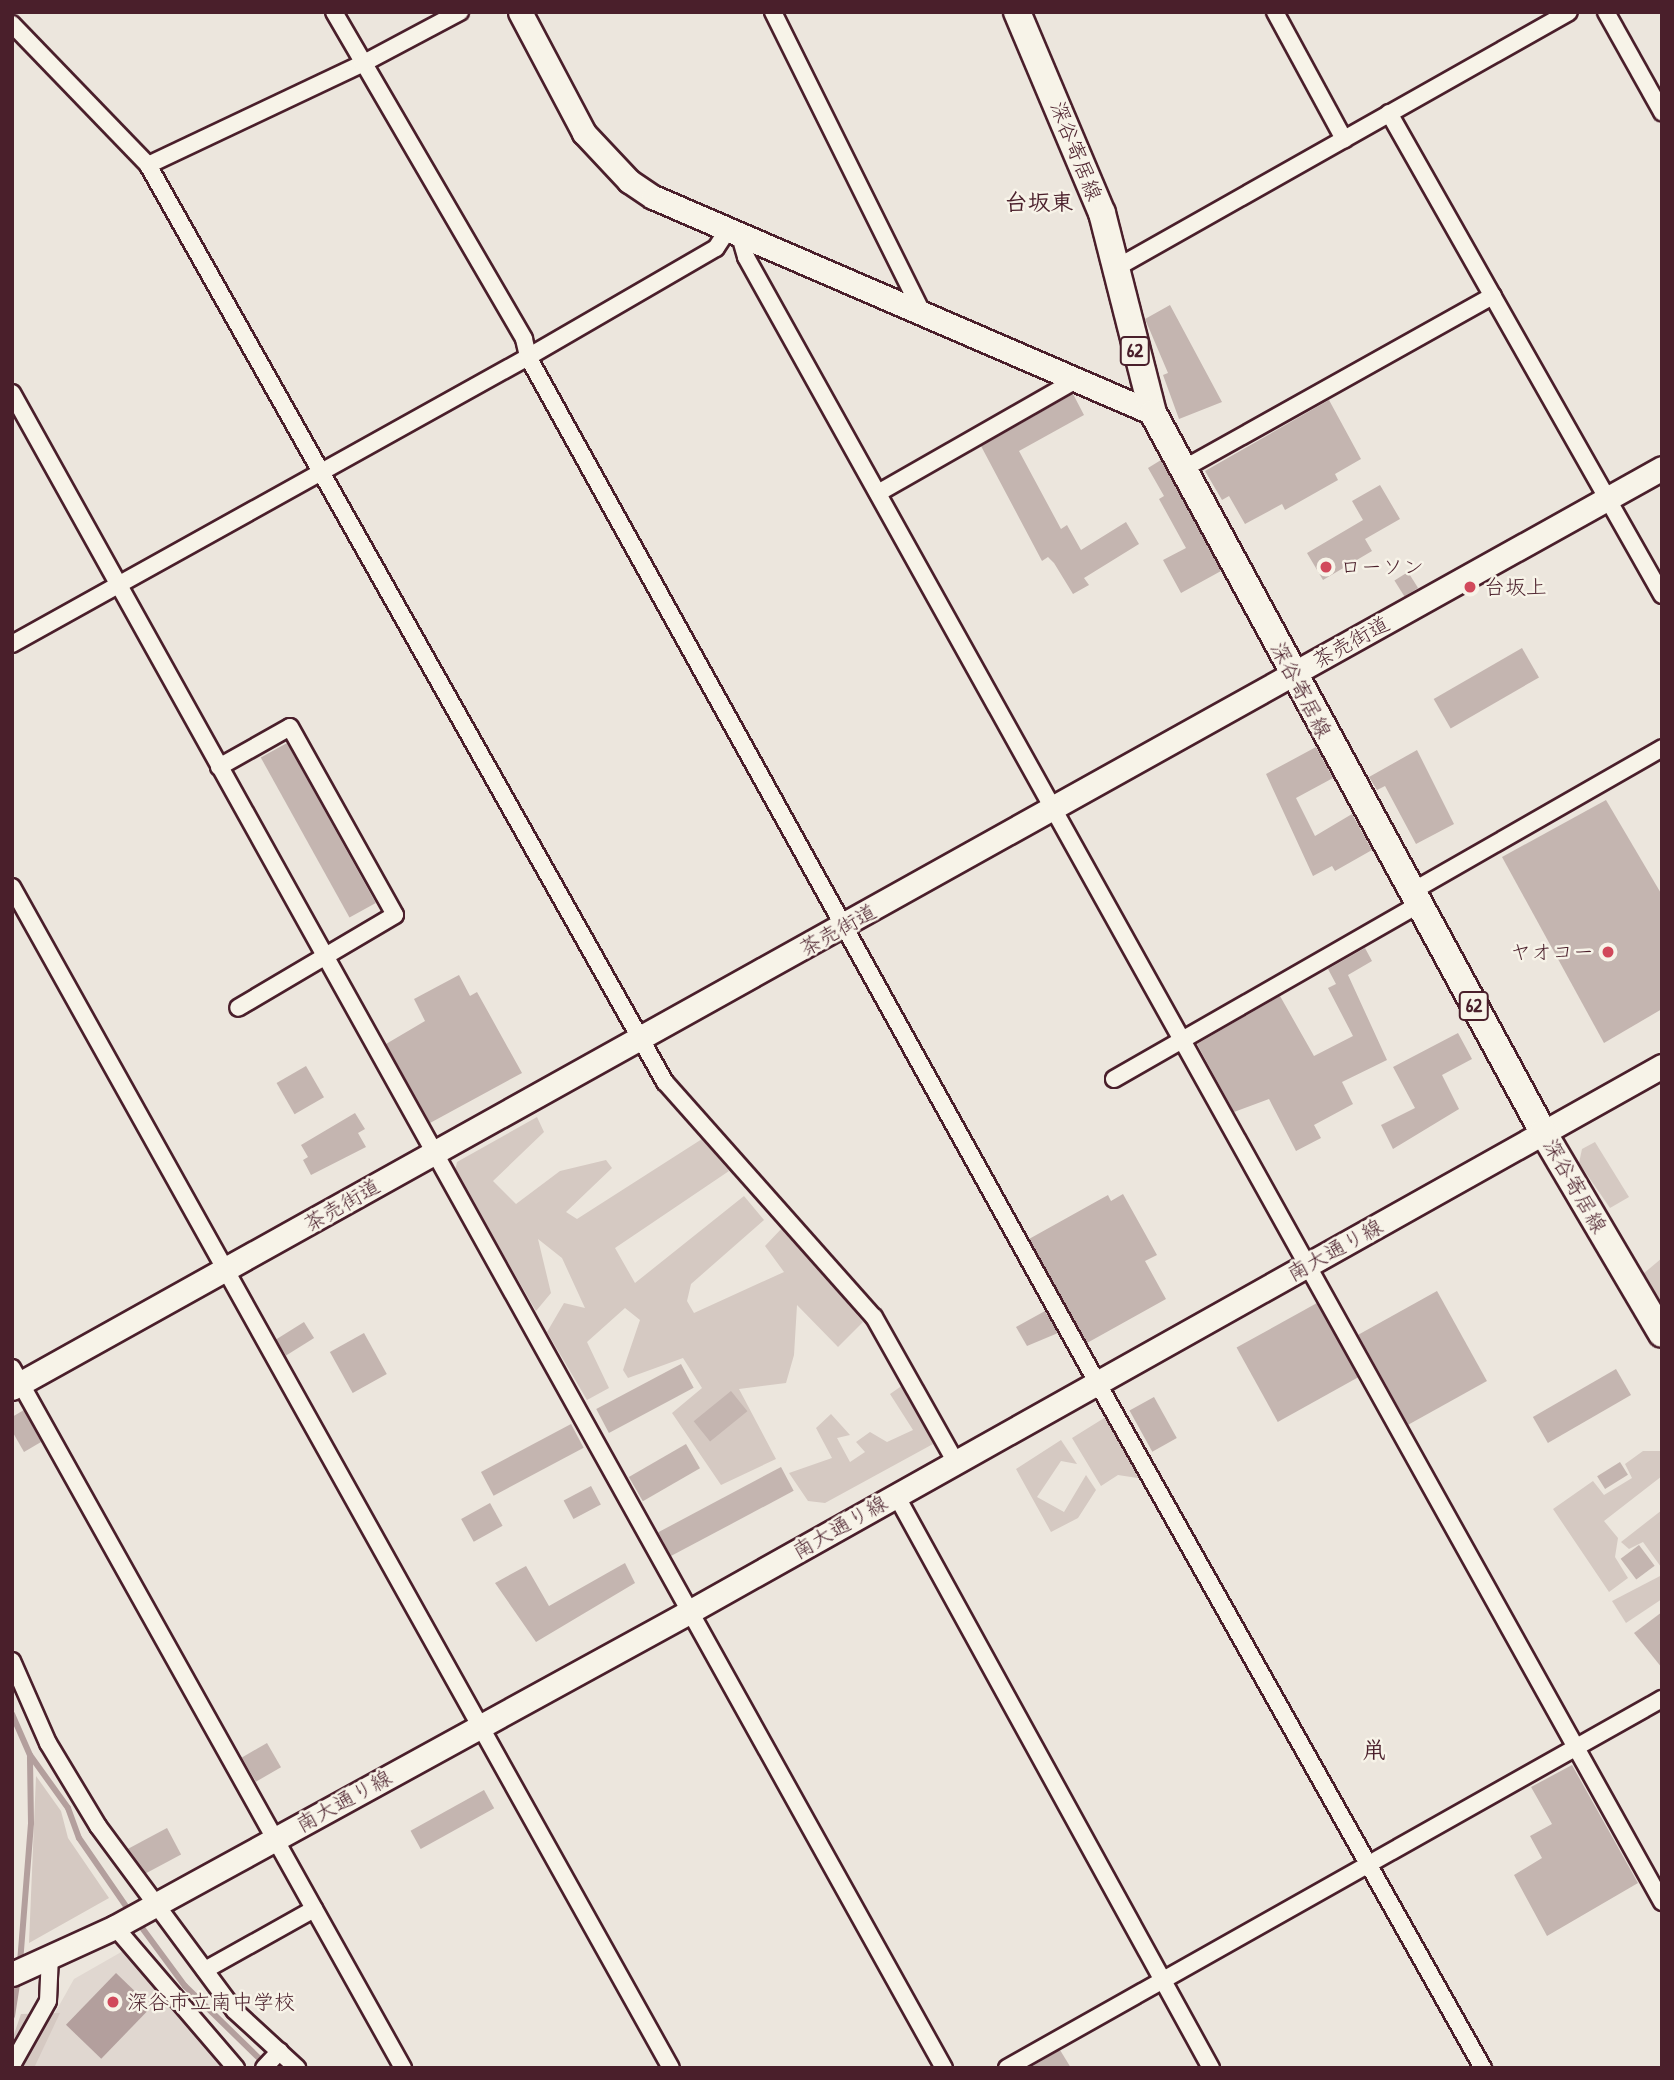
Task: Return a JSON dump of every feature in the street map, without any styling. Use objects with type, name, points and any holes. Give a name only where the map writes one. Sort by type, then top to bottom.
[{"type":"main road","name":"深谷寄居線","points":[[1017,12],[1090,180],[1116,268],[1153,413],[1292,675],[1543,1132],[1662,1334]]},
{"type":"street","points":[[334,12],[524,339],[528,358],[846,925],[1098,1384],[1483,2068]]},
{"type":"street","points":[[148,165],[362,64],[460,12]]},
{"type":"street","points":[[520,12],[584,133],[606,158],[653,197],[1153,413]]},
{"type":"street","points":[[773,12],[922,312]]},
{"type":"street","points":[[1275,12],[1344,139]]},
{"type":"street","points":[[1116,268],[1569,12]]},
{"type":"street","points":[[1606,12],[1662,112]]},
{"type":"street","points":[[12,24],[148,165],[319,474],[665,1082],[874,1317],[955,1461]]},
{"type":"street","points":[[1390,113],[1662,595]]},
{"type":"street","points":[[12,644],[528,358],[716,248],[734,234]]},
{"type":"street","points":[[734,234],[1306,1267],[1662,1902]]},
{"type":"street","points":[[1183,469],[1493,296]]},
{"type":"street","points":[[878,493],[1076,380]]},
{"type":"street","points":[[12,393],[944,2068]]},
{"type":"street","name":"茶売街道","points":[[15,1380],[226,1272],[436,1151],[846,925],[1662,468]]},
{"type":"street","points":[[219,767],[290,727],[395,915],[239,1008]]},
{"type":"street","points":[[1114,1079],[1662,748]]},
{"type":"street","points":[[12,887],[671,2068]]},
{"type":"street","name":"南大通り線","points":[[12,1974],[115,1927],[689,1612],[1662,1066]]},
{"type":"street","points":[[15,1380],[403,2068]]},
{"type":"street","points":[[896,1495],[1210,2068]]},
{"type":"street","points":[[12,1661],[48,1743],[98,1826],[234,2010],[297,2068]]},
{"type":"street","points":[[1007,2068],[1161,1980],[1371,1866],[1662,1699]]},
{"type":"street","points":[[205,1970],[314,1909]]},
{"type":"street","points":[[115,1927],[236,2068]]},
{"type":"street","points":[[12,2065],[48,2001],[50,1956]]},
{"type":"street","points":[[264,2068],[279,2051]]},
{"type":"shaded area","points":[[537,1117],[544,1132],[493,1181],[516,1204],[560,1171],[606,1160],[612,1168],[566,1212],[577,1219],[702,1139],[729,1171],[615,1248],[635,1283],[744,1196],[764,1220],[691,1284],[687,1301],[694,1313],[784,1272],[765,1246],[783,1227],[863,1322],[838,1347],[797,1305],[794,1355],[786,1383],[739,1389],[776,1459],[721,1485],[672,1413],[702,1388],[683,1358],[628,1378],[623,1370],[640,1320],[625,1308],[587,1342],[609,1388],[587,1400],[547,1332],[564,1303],[585,1308],[562,1258],[538,1239],[551,1293],[536,1311],[455,1171],[457,1162]]},
{"type":"shaded area","points":[[1595,1142],[1629,1197],[1610,1208],[1579,1163],[1582,1149]]},
{"type":"shaded area","points":[[1662,1258],[1662,1307],[1643,1274]]},
{"type":"shaded area","points":[[903,1385],[933,1444],[825,1503],[808,1501],[789,1473],[832,1458],[816,1428],[831,1414],[850,1435],[837,1438],[850,1462],[865,1452],[856,1442],[870,1432],[887,1442],[913,1430],[890,1394]]},
{"type":"shaded area","points":[[1109,1415],[1144,1479],[1118,1475],[1101,1486],[1072,1438]]},
{"type":"shaded area","points":[[1061,1440],[1077,1464],[1061,1461],[1037,1497],[1064,1512],[1086,1475],[1096,1490],[1078,1518],[1051,1532],[1016,1469]]},
{"type":"shaded area","points":[[1643,1451],[1662,1451],[1662,1476],[1604,1521],[1618,1538],[1615,1557],[1628,1578],[1609,1592],[1553,1509],[1593,1481],[1604,1495],[1632,1478],[1625,1464]]},
{"type":"shaded area","points":[[1662,1510],[1661,1567],[1643,1542],[1629,1549],[1621,1542]]},
{"type":"shaded area","points":[[1662,1575],[1662,1599],[1626,1623],[1612,1601]]},
{"type":"shaded area","points":[[36,1776],[61,1811],[68,1838],[109,1898],[29,1943]]},
{"type":"shaded area","name":"深谷市立南中学校","points":[[123,1951],[225,2068],[24,2068],[74,1979]]},
{"type":"shaded area","points":[[116,1973],[151,2007],[101,2059],[66,2025]]},
{"type":"shaded area","points":[[60,2013],[34,2068],[12,2068],[12,2040],[21,2014]]},
{"type":"building","points":[[1170,305],[1222,402],[1179,419],[1163,375],[1168,373],[1145,319]]},
{"type":"building","points":[[1073,394],[1084,415],[1019,451],[1061,529],[1067,525],[1081,550],[1126,522],[1139,544],[1084,578],[1089,585],[1073,594],[1054,563],[1048,557],[1042,561],[981,446]]},
{"type":"building","points":[[1329,400],[1361,459],[1335,474],[1338,480],[1285,510],[1282,504],[1245,524],[1229,496],[1222,500],[1205,471]]},
{"type":"building","points":[[1161,460],[1221,571],[1181,593],[1163,560],[1186,548],[1159,499],[1164,496],[1148,468]]},
{"type":"building","points":[[1380,485],[1400,519],[1365,539],[1372,551],[1323,580],[1307,553],[1363,520],[1352,501]]},
{"type":"building","points":[[1408,572],[1418,588],[1404,597],[1394,580]]},
{"type":"building","points":[[1522,648],[1539,677],[1451,728],[1434,699]]},
{"type":"building","points":[[287,743],[376,903],[349,918],[261,758]]},
{"type":"building","points":[[1316,747],[1333,778],[1296,798],[1315,836],[1352,814],[1372,850],[1335,871],[1332,866],[1313,876],[1266,774]]},
{"type":"building","points":[[1417,750],[1454,824],[1416,844],[1385,786],[1377,790],[1369,777]]},
{"type":"building","name":"ヤオコー","points":[[1606,800],[1662,895],[1662,1009],[1604,1043],[1502,857]]},
{"type":"building","points":[[1365,948],[1372,961],[1348,975],[1387,1060],[1342,1082],[1353,1104],[1314,1125],[1321,1138],[1296,1151],[1269,1099],[1234,1112],[1197,1044],[1280,996],[1314,1056],[1353,1036],[1328,988],[1336,984],[1328,969]]},
{"type":"building","points":[[459,975],[470,996],[477,992],[522,1073],[430,1123],[386,1044],[425,1021],[414,999]]},
{"type":"building","points":[[1458,1033],[1472,1059],[1442,1075],[1459,1109],[1393,1149],[1381,1125],[1415,1108],[1393,1067]]},
{"type":"building","points":[[306,1066],[324,1097],[295,1114],[277,1083]]},
{"type":"building","points":[[355,1113],[365,1129],[358,1133],[366,1147],[311,1175],[303,1160],[308,1157],[301,1145]]},
{"type":"building","points":[[1123,1194],[1157,1255],[1145,1261],[1166,1299],[1087,1343],[1029,1239],[1108,1195],[1111,1201]]},
{"type":"building","points":[[1437,1291],[1487,1381],[1408,1425],[1358,1335]]},
{"type":"building","points":[[1317,1303],[1358,1377],[1278,1422],[1237,1348]]},
{"type":"building","points":[[1045,1311],[1058,1333],[1027,1346],[1016,1327]]},
{"type":"building","points":[[304,1322],[314,1338],[286,1356],[276,1339]]},
{"type":"building","points":[[364,1333],[387,1374],[353,1393],[330,1352]]},
{"type":"building","points":[[681,1364],[694,1388],[609,1433],[596,1409]]},
{"type":"building","points":[[1616,1369],[1631,1395],[1548,1443],[1533,1417]]},
{"type":"building","points":[[731,1391],[747,1411],[710,1441],[694,1421]]},
{"type":"building","points":[[1154,1397],[1177,1438],[1152,1452],[1130,1411]]},
{"type":"building","points":[[24,1410],[41,1442],[24,1452],[12,1431],[12,1417]]},
{"type":"building","points":[[571,1424],[584,1448],[494,1496],[481,1472]]},
{"type":"building","points":[[686,1444],[700,1468],[643,1501],[629,1477]]},
{"type":"building","points":[[1620,1462],[1628,1475],[1605,1489],[1597,1476]]},
{"type":"building","points":[[781,1467],[794,1491],[671,1556],[658,1532]]},
{"type":"building","points":[[591,1486],[601,1505],[573,1519],[564,1501]]},
{"type":"building","points":[[490,1503],[503,1526],[474,1542],[461,1519]]},
{"type":"building","points":[[1639,1545],[1655,1566],[1636,1580],[1621,1559]]},
{"type":"building","points":[[625,1563],[635,1583],[536,1642],[495,1583],[526,1566],[549,1606]]},
{"type":"building","points":[[1662,1612],[1662,1668],[1634,1633]]},
{"type":"building","points":[[267,1743],[281,1767],[256,1782],[242,1758]]},
{"type":"building","points":[[1572,1765],[1638,1883],[1547,1936],[1514,1875],[1542,1858],[1530,1836],[1552,1824],[1531,1787]]},
{"type":"building","points":[[484,1790],[494,1808],[421,1849],[411,1831]]},
{"type":"building","points":[[167,1828],[181,1854],[142,1875],[128,1849]]},
{"type":"building","points":[[1060,2050],[1071,2068],[1029,2068]]},
{"type":"waterway","points":[[12,1714],[30,1755],[68,1808],[79,1838],[130,1912]]},
{"type":"waterway","points":[[20,1963],[31,1823],[30,1757]]},
{"type":"waterway","points":[[137,1921],[185,1986],[265,2064]]},
{"type":"waterway","points":[[12,2016],[18,1977]]},
{"type":"place","name":"ローソン","points":[[1326,567]]},
{"type":"place","name":"台坂上","points":[[1470,587]]},
{"type":"place","name":"ヤオコー","points":[[1608,952]]},
{"type":"place","name":"深谷市立南中学校","points":[[113,2002]]},
{"type":"district","name":"台坂東","points":[[1039,202]]},
{"type":"district","name":"鼡","points":[[1374,1750]]}]
